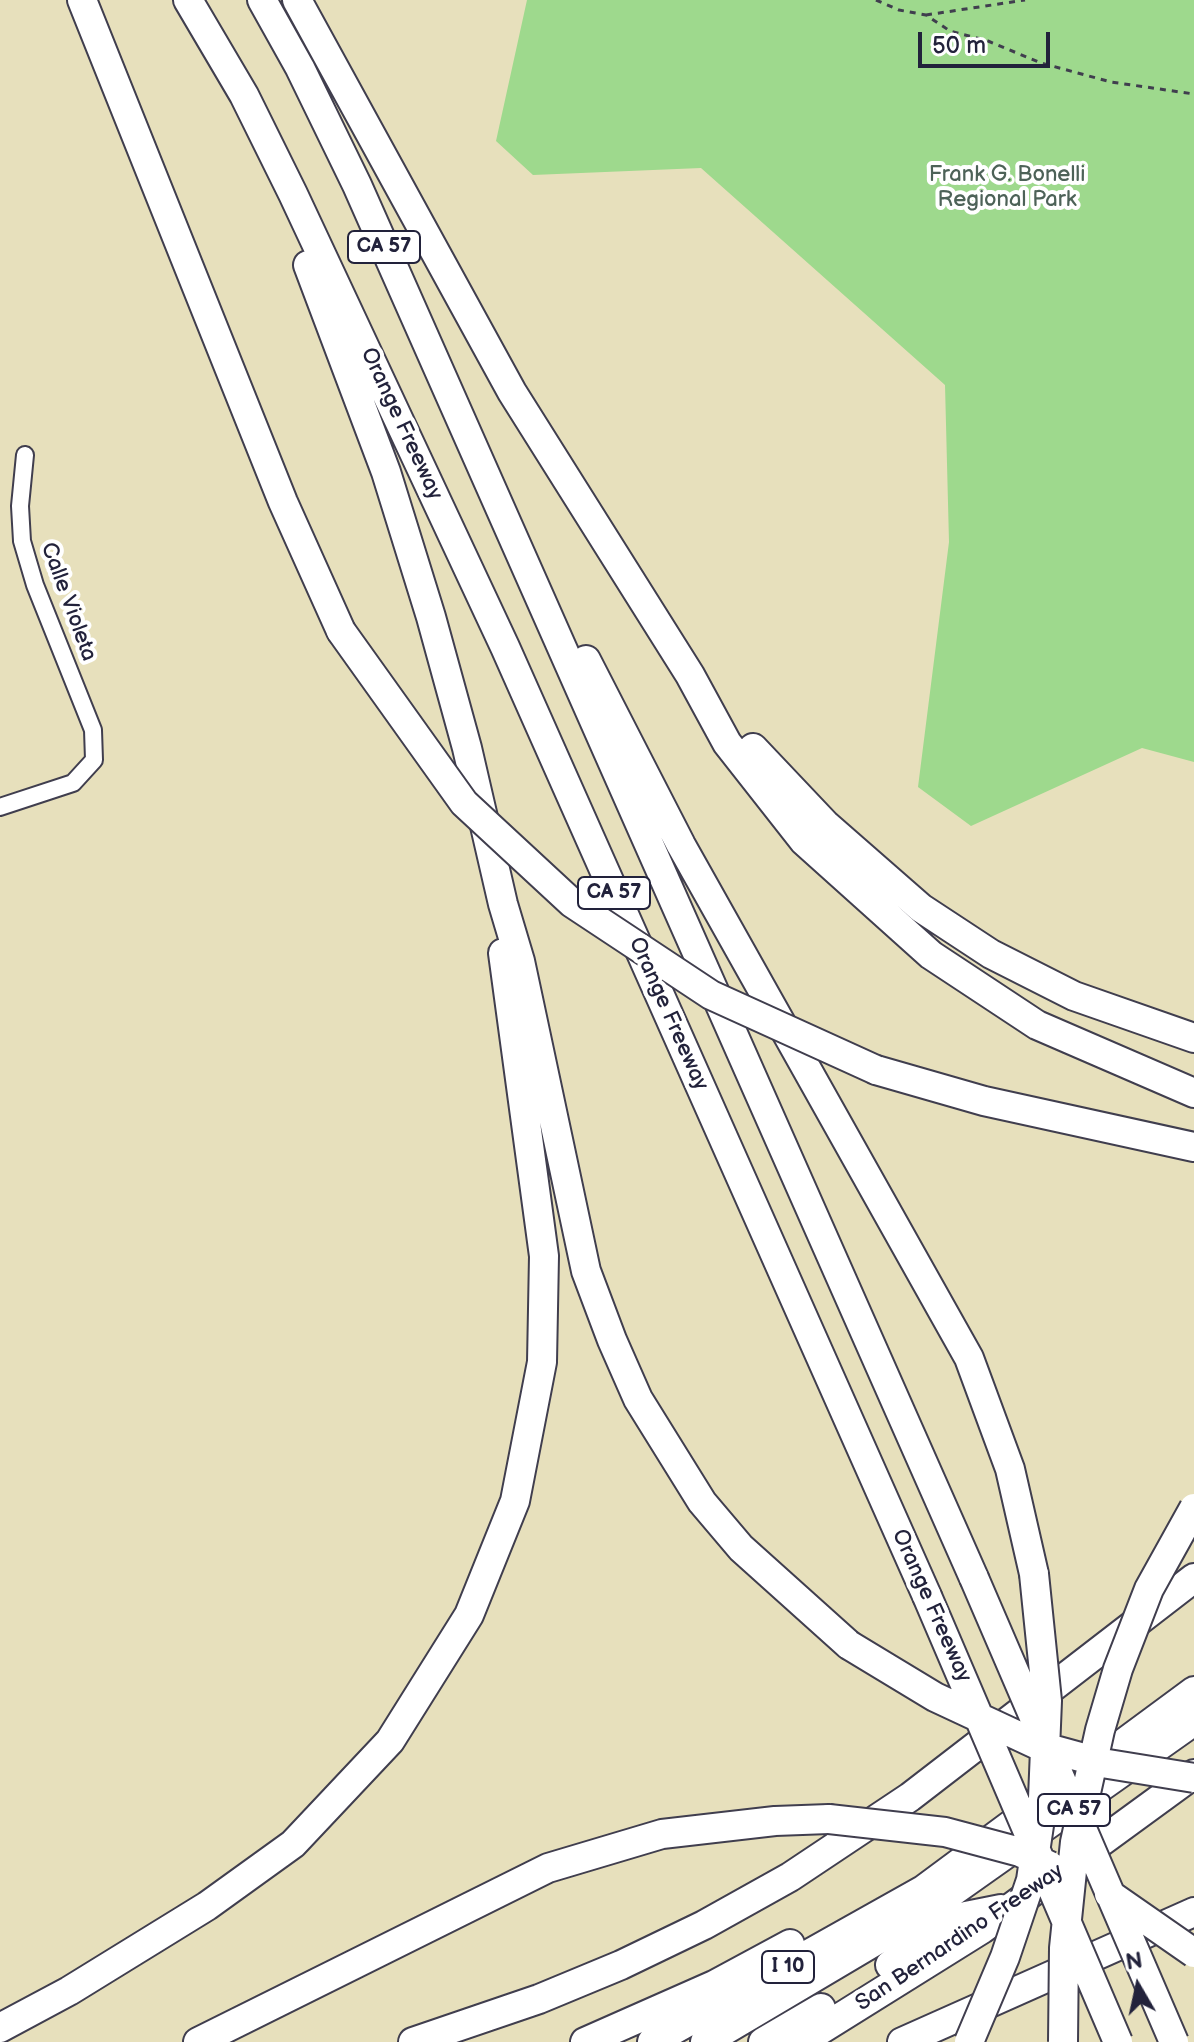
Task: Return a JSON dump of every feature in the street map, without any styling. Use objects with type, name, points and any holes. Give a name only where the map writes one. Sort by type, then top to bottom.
[{"type":"highway","points":[[82,0],[283,502],[341,631],[464,803],[572,903],[711,995],[876,1070],[984,1101],[1194,1147]]},
{"type":"highway","name":"Orange Freeway","points":[[188,0],[244,95],[293,194],[505,647],[927,1596],[1118,2042]]},
{"type":"highway","name":"CA 57","points":[[262,0],[300,68],[357,185],[497,498],[974,1578],[1174,2042]]},
{"type":"highway","points":[[297,0],[512,392],[690,675],[727,743],[804,841],[931,955],[1037,1025],[1194,1093]]},
{"type":"highway","points":[[293,194],[308,266],[386,472],[431,617],[520,961],[586,1271],[638,1399],[702,1502],[741,1548],[849,1645],[935,1697],[1040,1746],[1102,1763],[1194,1776]]},
{"type":"highway","points":[[497,498],[610,703],[681,845],[969,1358],[1010,1469],[1034,1574],[1047,1701],[1043,1798],[1031,1880],[1005,1957],[969,2042]]},
{"type":"highway","points":[[690,675],[825,824],[921,908],[991,954],[1074,996],[1194,1038]]},
{"type":"highway","points":[[0,2028],[69,1991],[194,1914],[293,1844],[390,1741],[469,1615],[515,1501],[542,1362],[544,1256],[504,970],[503,904]]},
{"type":"highway","points":[[1063,2042],[1064,1948],[1075,1842],[1100,1730],[1118,1669],[1149,1589],[1194,1508]]},
{"type":"highway","points":[[413,2042],[539,1999],[621,1965],[704,1925],[790,1877],[910,1797],[1194,1578]]},
{"type":"highway","name":"I 10","points":[[652,2042],[923,1890],[1194,1691]]},
{"type":"highway","points":[[705,2042],[921,1914],[1194,1721]]},
{"type":"highway","name":"San Bernardino Freeway","points":[[801,2042],[1014,1906],[1194,1776]]},
{"type":"highway","points":[[198,2042],[548,1868],[606,1848],[662,1834],[775,1821],[829,1819],[945,1832],[1020,1852],[1106,1892],[1194,1953]]},
{"type":"highway","points":[[585,2042],[714,1985],[858,1905],[923,1890]]},
{"type":"highway","points":[[763,2042],[966,1916],[1014,1906]]},
{"type":"highway","points":[[902,2042],[1194,1912]]},
{"type":"street","name":"Calle Violeta","points":[[0,807],[73,783],[94,760],[93,730],[35,585],[22,541],[20,506],[25,455]]},
{"type":"path","points":[[876,0],[899,10],[926,15],[1025,0]]},
{"type":"path","points":[[926,15],[950,31],[988,41],[1041,63],[1111,82],[1194,94]]},
{"type":"green space","name":"Frank G. Bonelli Regional Park","points":[[527,0],[1194,0],[1194,762],[1142,748],[971,826],[918,787],[949,542],[945,385],[701,168],[533,175],[496,141]]}]
